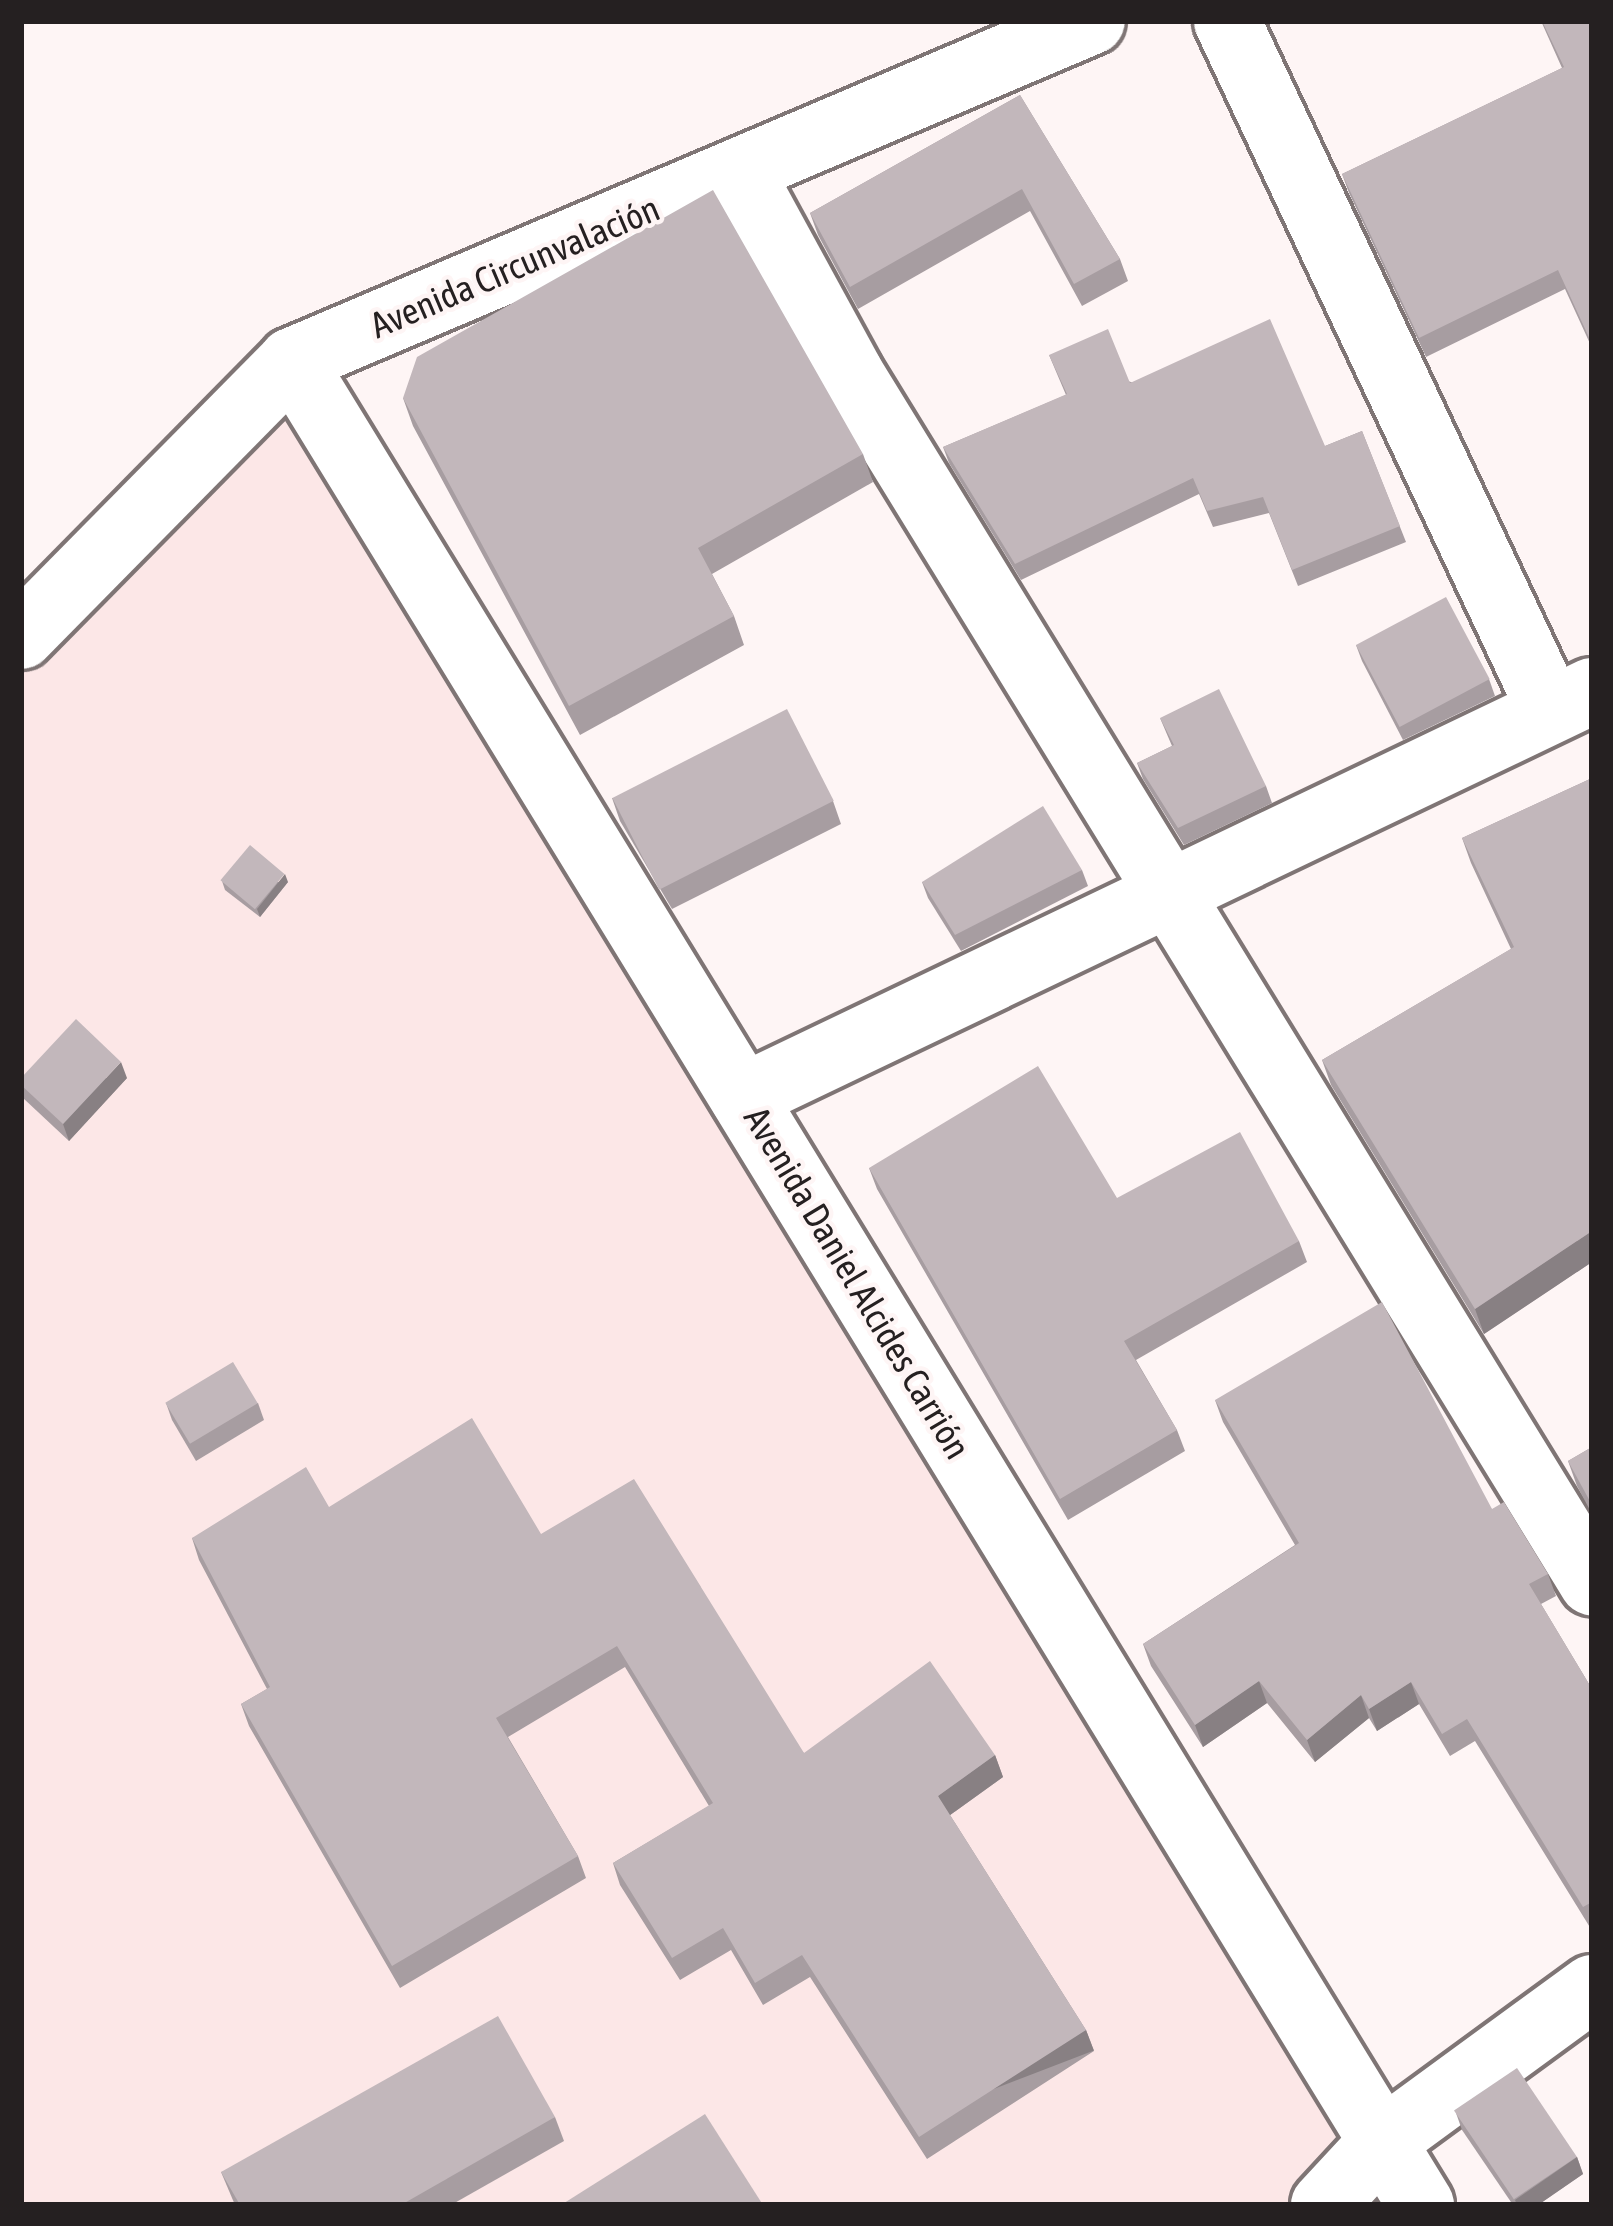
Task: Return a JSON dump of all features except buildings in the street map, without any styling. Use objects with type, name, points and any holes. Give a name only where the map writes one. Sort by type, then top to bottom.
[{"type":"street","name":"Avenida Circunvalación","points":[[21,636],[292,361],[1092,21]]},
{"type":"street","points":[[743,1096],[1571,700],[1227,21]]},
{"type":"street","points":[[740,171],[850,374],[1175,889],[1592,1582]]},
{"type":"street","name":"Avenida Daniel Alcides Carrión","points":[[292,361],[1421,2205]]},
{"type":"street","points":[[1324,2205],[1383,2140],[1592,1988]]},
{"type":"shaded area","points":[[292,361],[1383,2141],[1324,2205],[21,2205],[21,636]]}]
